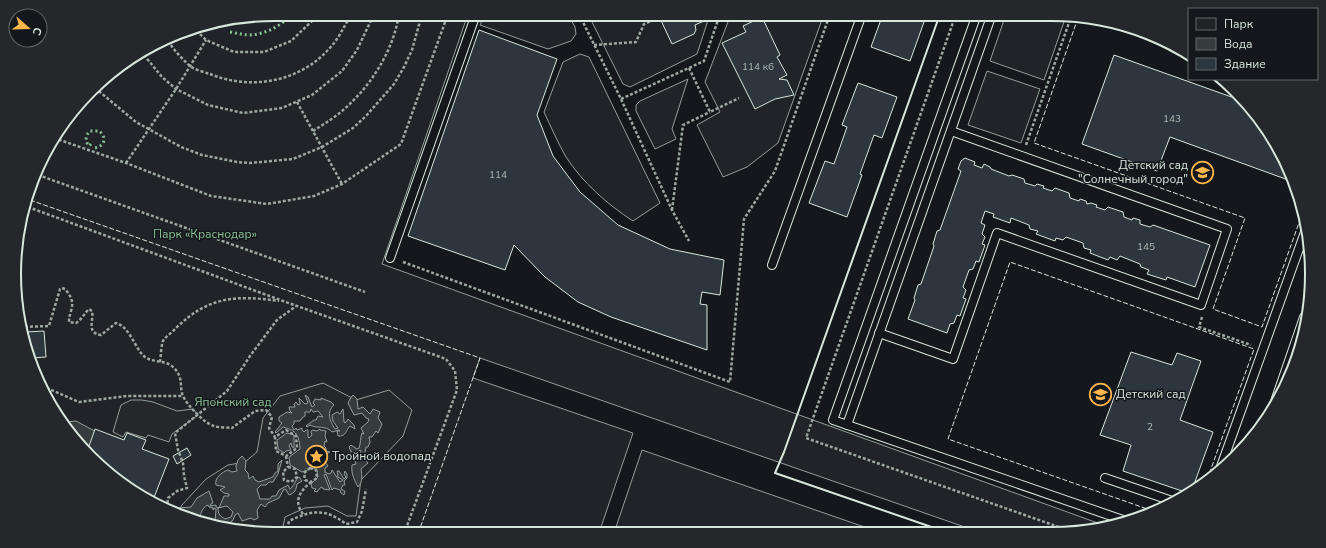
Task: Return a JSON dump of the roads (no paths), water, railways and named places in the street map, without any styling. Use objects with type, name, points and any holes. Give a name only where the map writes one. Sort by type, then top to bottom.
[{"type":"lane","points":[[390,258],[474,21]]},
{"type":"lane","points":[[772,265],[859,21]]},
{"type":"lane","points":[[975,21],[833,420],[1117,518]]},
{"type":"lane","points":[[847,425],[990,21]]},
{"type":"lane","points":[[879,333],[953,359],[997,233],[1200,305],[1227,229],[951,131]]},
{"type":"lane","points":[[1223,460],[1303,239]]},
{"type":"lane","points":[[1105,478],[1167,499]]},
{"type":"water","points":[[305,395],[308,397],[312,407],[315,405],[313,403],[315,399],[321,400],[321,398],[331,402],[334,405],[329,414],[330,420],[335,429],[338,428],[333,421],[332,415],[337,412],[340,414],[343,409],[344,422],[345,423],[348,419],[354,425],[355,429],[350,426],[341,436],[338,436],[337,431],[340,431],[339,430],[332,432],[324,428],[310,425],[307,427],[306,426],[316,420],[318,416],[323,417],[318,411],[313,412],[311,409],[310,412],[305,412],[305,416],[300,421],[294,421],[292,426],[294,430],[296,428],[297,430],[302,428],[304,432],[308,430],[309,438],[312,435],[312,430],[317,431],[320,429],[326,431],[325,436],[327,442],[325,441],[324,446],[326,451],[330,452],[326,454],[323,459],[328,466],[325,468],[325,472],[329,474],[332,470],[340,482],[343,480],[338,477],[337,471],[339,471],[344,479],[346,477],[344,474],[345,471],[347,478],[344,481],[345,485],[343,485],[341,489],[345,491],[344,495],[340,490],[334,488],[332,490],[326,474],[324,475],[330,490],[323,489],[322,487],[317,492],[314,491],[316,489],[312,488],[311,484],[318,477],[317,470],[313,468],[302,472],[290,465],[289,457],[300,449],[298,437],[291,430],[283,427],[276,433],[275,432],[282,423],[279,421],[279,417],[287,412],[292,413],[289,407],[295,407],[294,404],[296,402],[298,405],[300,404],[299,398],[305,404],[308,403]]},
{"type":"water","points":[[353,395],[357,399],[358,409],[363,407],[370,414],[373,409],[380,412],[378,418],[382,424],[378,433],[376,431],[372,437],[369,437],[370,442],[368,447],[366,447],[364,458],[368,463],[361,469],[362,476],[358,487],[352,474],[352,465],[356,464],[353,456],[360,454],[361,451],[351,452],[349,447],[351,445],[357,449],[359,448],[362,433],[364,434],[361,428],[368,422],[369,419],[362,413],[354,415],[348,403]]},
{"type":"water","points":[[76,421],[102,435],[95,453],[73,428],[69,422]]},
{"type":"water","points":[[287,433],[294,435],[294,448],[292,447],[291,443],[289,446],[291,450],[284,453],[278,449],[277,440]]},
{"type":"water","points":[[242,456],[246,461],[245,470],[248,473],[249,479],[253,476],[255,480],[259,482],[273,477],[278,471],[278,464],[282,460],[278,474],[273,482],[269,482],[266,485],[261,485],[257,489],[260,499],[270,499],[272,496],[276,496],[279,490],[288,485],[290,489],[299,477],[302,481],[297,484],[293,493],[289,495],[284,489],[279,498],[268,503],[265,507],[261,504],[257,510],[258,518],[254,520],[251,518],[242,521],[238,513],[230,523],[215,520],[216,509],[214,508],[213,510],[213,508],[209,507],[208,505],[202,510],[200,516],[178,508],[191,507],[197,498],[209,491],[213,503],[210,506],[216,505],[216,507],[219,508],[224,496],[229,496],[229,494],[220,490],[225,487],[216,485],[216,480],[221,474],[228,470],[232,472],[237,471],[236,466],[238,460]],"holes":[[[227,506],[233,512],[231,517],[225,519],[220,515],[218,508]]]},
{"type":"place","name":"Детский сад \"Солнечный город\"","points":[[1203,172]]},
{"type":"place","name":"Детский сад","points":[[1101,394]]},
{"type":"place","name":"Тройной водопад","points":[[317,456]]},
{"type":"park label","name":"Парк «Краснодар»","points":[[205,234]]},
{"type":"park label","name":"Японский сад","points":[[233,402]]}]
